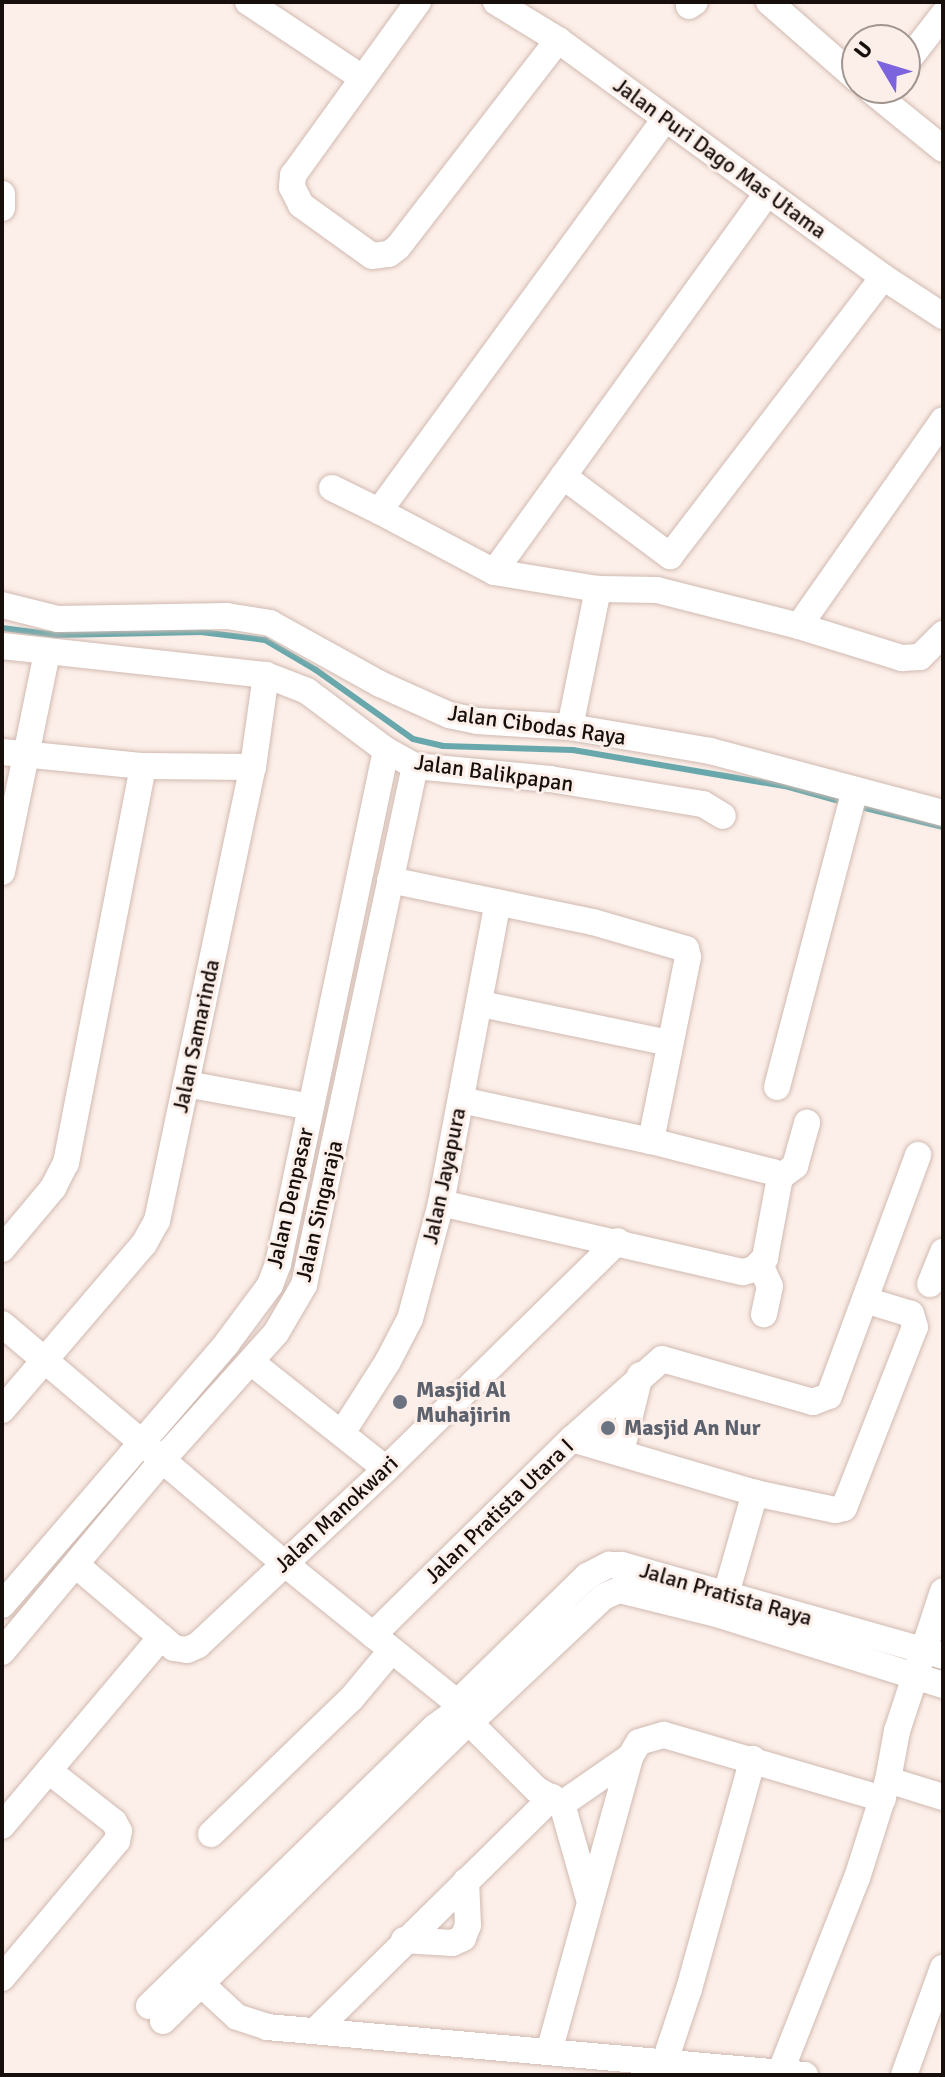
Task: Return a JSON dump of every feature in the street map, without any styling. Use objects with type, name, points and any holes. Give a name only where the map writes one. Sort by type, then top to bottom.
[{"type":"street","points":[[248,2],[361,77]]},
{"type":"street","points":[[418,2],[297,167],[292,187],[301,205],[378,257],[398,247],[558,40]]},
{"type":"street","name":"Jalan Puri Dago Mas Utama","points":[[496,2],[558,40],[883,277],[943,316]]},
{"type":"street","points":[[769,2],[841,65]]},
{"type":"street","points":[[921,43],[943,15]]},
{"type":"street","points":[[893,104],[943,149]]},
{"type":"street","points":[[379,511],[665,119]]},
{"type":"street","points":[[494,572],[768,192]]},
{"type":"street","points":[[2,194],[2,208]]},
{"type":"street","points":[[657,590],[670,556],[742,467],[883,277]]},
{"type":"street","points":[[799,626],[943,420]]},
{"type":"street","points":[[563,476],[670,556]]},
{"type":"street","points":[[332,488],[494,572],[598,589],[657,590],[912,659],[926,654],[943,634]]},
{"type":"street","points":[[570,727],[598,589]]},
{"type":"street","name":"Jalan Cibodas Raya","points":[[2,605],[58,619],[227,616],[270,623],[380,684],[449,715],[477,721],[570,727],[710,751],[852,799],[943,813]]},
{"type":"street","name":"Jalan Balikpapan","points":[[2,646],[266,675],[307,691],[386,750],[415,766],[438,766],[565,782],[703,804],[723,816]]},
{"type":"street","points":[[2,872],[14,754],[47,653]]},
{"type":"street","name":"Jalan Samarinda","points":[[2,1410],[144,1244],[157,1221],[253,767],[266,675]]},
{"type":"street","name":"Jalan Denpasar","points":[[2,1605],[152,1451],[270,1285],[278,1264],[386,750]]},
{"type":"street","points":[[14,754],[143,766],[253,767]]},
{"type":"street","points":[[2,1249],[53,1188],[66,1163],[143,766]]},
{"type":"street","name":"Jalan Singaraja","points":[[2,1652],[76,1565],[152,1451],[251,1362],[276,1333],[304,1285],[415,766]]},
{"type":"street","points":[[777,1087],[852,799]]},
{"type":"street","points":[[390,880],[676,943],[686,949],[688,957],[651,1141]]},
{"type":"street","name":"Jalan Jayapura","points":[[342,1433],[388,1361],[410,1319],[441,1203],[498,902]]},
{"type":"street","points":[[481,1004],[670,1043]]},
{"type":"street","points":[[186,1084],[311,1107]]},
{"type":"street","points":[[461,1100],[651,1141],[773,1172],[780,1177]]},
{"type":"street","points":[[441,1203],[743,1272],[765,1258],[780,1177],[795,1166],[807,1123]]},
{"type":"street","name":"Jalan Pratista Utara I","points":[[211,1834],[351,1699],[382,1643],[572,1439],[640,1375],[662,1359],[819,1403],[832,1392],[918,1155]]},
{"type":"street","name":"Jalan Manokwari","points":[[76,1565],[174,1648],[187,1650],[198,1645],[386,1469],[618,1241]]},
{"type":"street","points":[[930,1284],[943,1251]]},
{"type":"street","points":[[760,1264],[770,1286],[764,1314]]},
{"type":"street","points":[[572,1439],[755,1493],[835,1510],[848,1503],[915,1327],[911,1314],[865,1300]]},
{"type":"street","points":[[2,1324],[466,1714],[536,1789],[557,1801],[590,1902]]},
{"type":"street","points":[[251,1362],[386,1469]]},
{"type":"street","points":[[621,1452],[640,1375]]},
{"type":"street","points":[[723,1604],[755,1493]]},
{"type":"street","name":"Jalan Pratista Raya","points":[[156,2013],[466,1714],[598,1569],[622,1565],[943,1685]]},
{"type":"street","points":[[193,1977],[237,2017],[249,2023],[792,2074],[886,1789],[897,1731],[914,1676],[933,1653],[943,1591]]},
{"type":"street","name":"Jalan Pratista Raya","points":[[723,1604],[933,1653]]},
{"type":"street","points":[[2,1826],[161,1637]]},
{"type":"street","points":[[316,2030],[466,1881],[557,1801],[630,1757],[646,1738],[664,1735],[886,1789],[943,1797]]},
{"type":"street","points":[[549,2052],[630,1757]]},
{"type":"street","points":[[664,2064],[693,1976],[753,1759]]},
{"type":"street","points":[[2,1978],[117,1841],[119,1831],[114,1822],[49,1771]]},
{"type":"street","points":[[404,1940],[452,1943],[463,1938],[468,1925],[466,1881]]},
{"type":"street","points":[[904,2075],[943,1968]]},
{"type":"waterway","points":[[2,628],[57,635],[201,632],[265,640],[316,670],[413,739],[443,746],[573,750],[789,787],[846,803]]},
{"type":"waterway","points":[[857,806],[943,827]]},
{"type":"place","name":"Masjid Al Muhajirin","points":[[400,1402]]},
{"type":"place","name":"Masjid An Nur","points":[[608,1428]]}]
